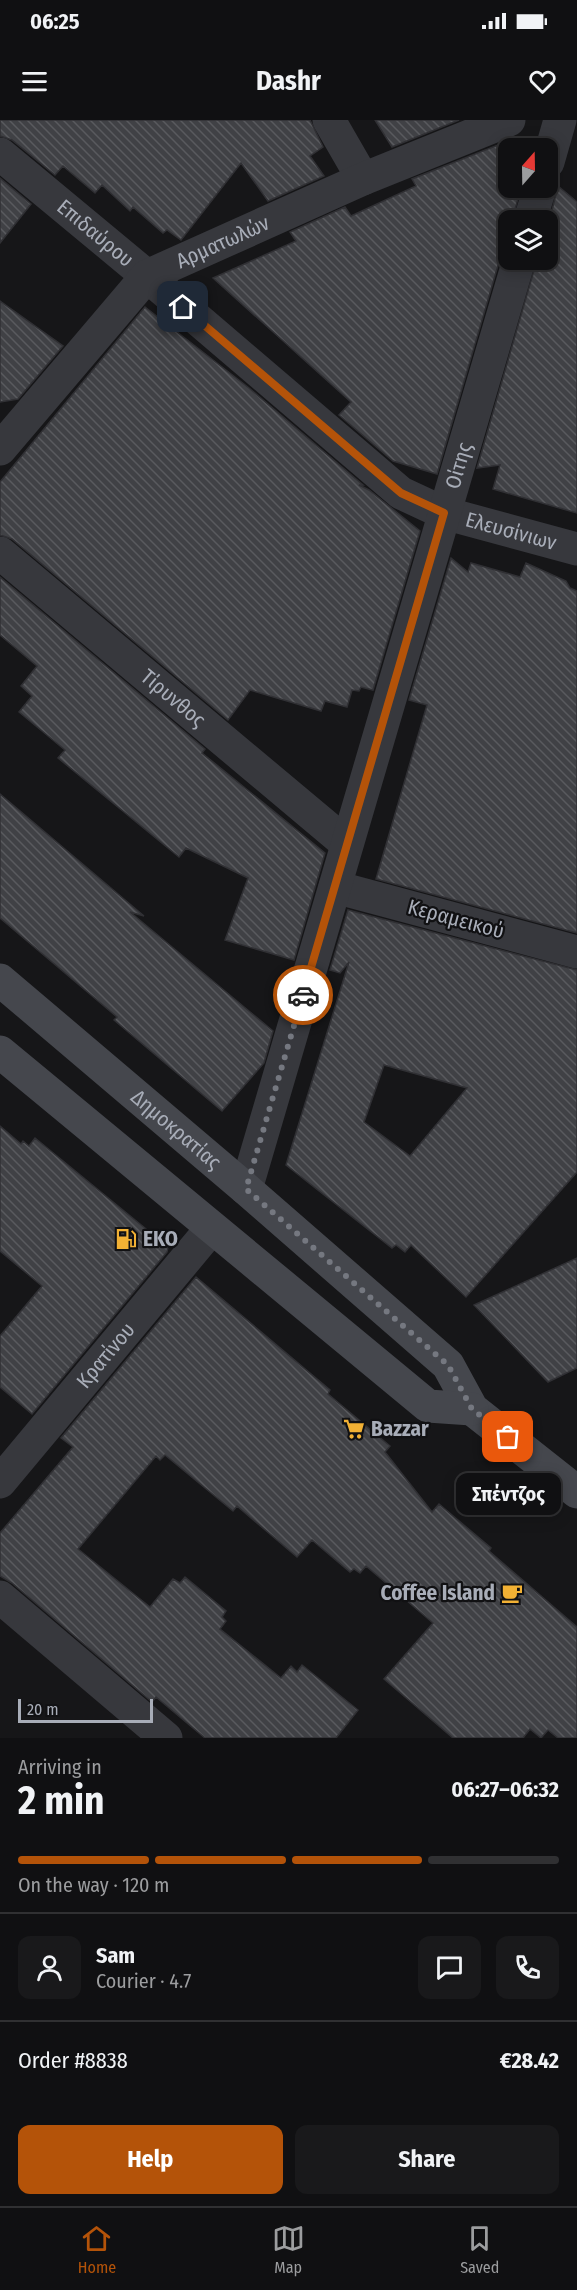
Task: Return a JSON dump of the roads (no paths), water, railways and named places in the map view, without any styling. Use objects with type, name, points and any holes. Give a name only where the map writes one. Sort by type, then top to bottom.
[{"type":"street","points":[[329,120],[363,179]]},
{"type":"street","name":"Αρματωλών","points":[[0,448],[147,276],[363,179],[509,120]]},
{"type":"street","points":[[558,140],[565,125]]},
{"type":"street","name":"Επιδαύρου","points":[[0,154],[401,493],[444,513]]},
{"type":"street","name":"Οίτης","points":[[246,1189],[516,270]]},
{"type":"street","name":"Ελευσίνιων","points":[[444,513],[577,549]]},
{"type":"street","name":"Τίρυνθος","points":[[0,553],[347,844]]},
{"type":"street","name":"Κεραµεικού","points":[[335,887],[577,952]]},
{"type":"street","name":"Δημοκρατίας","points":[[0,980],[246,1189],[448,1365],[472,1409],[577,1492]]},
{"type":"street","points":[[0,1052],[211,1229],[428,1406],[472,1409]]},
{"type":"street","name":"Κρατίνου","points":[[0,1482],[211,1229]]},
{"type":"street","points":[[0,1597],[166,1738]]},
{"type":"place","name":"EKO","points":[[126,1239]]},
{"type":"place","name":"Bazzar","points":[[354,1429]]},
{"type":"place","name":"Σπέντζος","points":[[508,1437]]},
{"type":"place","name":"Coffee Island","points":[[512,1593]]}]
